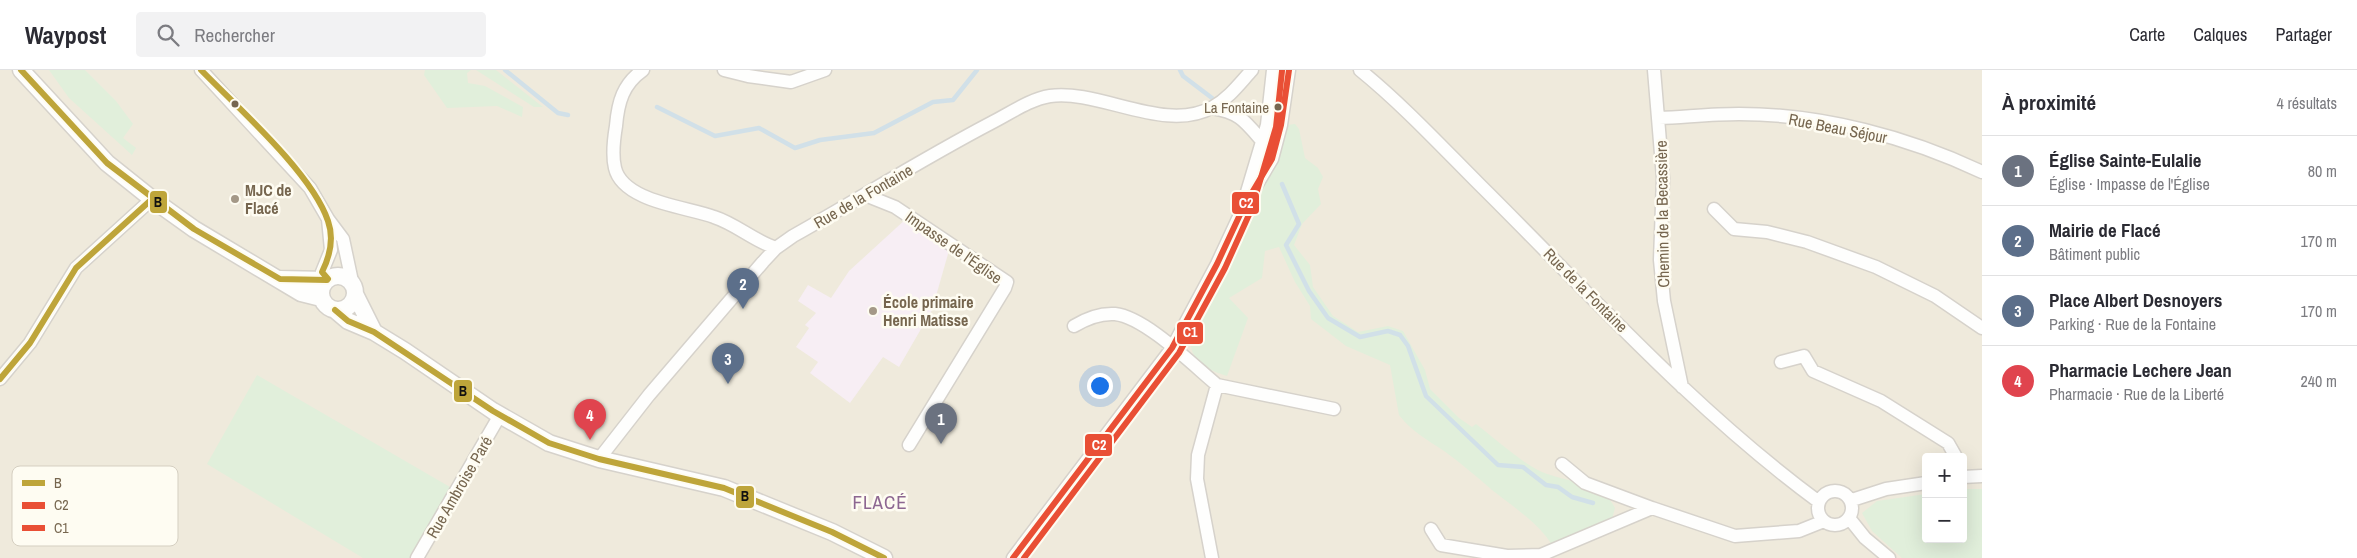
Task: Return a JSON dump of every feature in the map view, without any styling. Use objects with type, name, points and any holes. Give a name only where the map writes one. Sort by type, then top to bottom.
[{"type":"street","points":[[21,70],[107,162],[152,199],[194,229],[301,293],[321,298]]},
{"type":"street","points":[[201,70],[310,188],[328,219],[343,239],[354,290],[349,307],[335,310]]},
{"type":"street","points":[[643,70],[632,78],[620,96],[616,117],[615,168],[623,183],[664,205],[714,217],[776,248]]},
{"type":"street","points":[[724,70],[748,76],[791,82],[825,70]]},
{"type":"street","name":"Rue de la Fontaine","points":[[1212,108],[1226,97],[1252,70]]},
{"type":"street","points":[[1244,206],[1267,125],[1273,70]]},
{"type":"street","points":[[1012,558],[1172,348],[1217,264],[1244,206],[1272,159],[1281,125],[1289,70]]},
{"type":"street","name":"Rue de la Fontaine","points":[[1360,70],[1425,130],[1682,386],[1760,458],[1819,502]]},
{"type":"street","name":"Chemin de la Becassière","points":[[1654,70],[1662,178],[1660,260],[1664,301],[1682,386]]},
{"type":"street","name":"Rue de la Fontaine","points":[[599,459],[675,365],[776,248],[793,236],[970,134],[1048,96],[1074,96],[1158,114],[1182,115],[1212,108],[1231,111],[1243,119],[1262,141]]},
{"type":"street","name":"Rue Beau Séjour","points":[[1659,118],[1739,114],[1810,120],[1863,130],[1922,146],[1982,172]]},
{"type":"street","name":"Impasse de l'Église","points":[[865,195],[895,207],[1007,282],[1006,288],[909,445]]},
{"type":"street","points":[[0,379],[30,343],[76,268],[152,199]]},
{"type":"street","points":[[1714,210],[1734,229],[1767,232],[1806,242],[1876,267],[1936,296],[1982,328]]},
{"type":"street","points":[[328,219],[331,250],[321,288],[321,298],[326,306],[335,310],[348,321],[374,332],[500,415],[550,443],[599,459],[724,488],[832,532],[884,558]]},
{"type":"street","points":[[280,279],[340,276],[350,281],[374,332]]},
{"type":"street","points":[[1074,326],[1088,318],[1116,314],[1145,326],[1217,385],[1334,409]]},
{"type":"street","points":[[1781,362],[1804,356],[1813,371],[1881,401],[1948,443],[1954,453]]},
{"type":"street","points":[[1212,558],[1197,479],[1198,455],[1217,385]]},
{"type":"street","name":"Rue Ambroise Paré","points":[[417,558],[500,415]]},
{"type":"street","points":[[1562,464],[1585,482],[1652,508],[1735,536],[1799,531],[1824,521]]},
{"type":"street","points":[[1967,477],[1982,476]]},
{"type":"street","points":[[1852,500],[1886,489],[1922,484]]},
{"type":"street","points":[[1835,490],[1845,493],[1852,500],[1852,513],[1845,522],[1834,525],[1824,521],[1818,512],[1819,502],[1825,494],[1835,490]]},
{"type":"street","points":[[1431,529],[1441,545],[1507,556],[1541,555],[1652,508]]},
{"type":"street","points":[[1849,518],[1866,538],[1889,558]]},
{"type":"shaded area","points":[[0,70],[1982,70],[1982,558],[0,558]]},
{"type":"shaded area","name":"École primaire Henri Matisse","points":[[907,218],[950,247],[932,310],[899,367],[883,357],[850,403],[810,373],[818,362],[796,347],[809,328],[805,325],[816,313],[798,301],[808,285],[831,298],[849,271]]},
{"type":"green space","points":[[49,70],[85,70],[116,101],[133,124],[123,138],[136,148],[132,155],[69,98]]},
{"type":"green space","points":[[425,70],[471,70],[467,73],[468,83],[485,86],[523,107],[522,117],[497,106],[447,108],[424,75]]},
{"type":"green space","points":[[476,70],[496,70],[543,107],[534,107]]},
{"type":"green space","points":[[1295,124],[1299,129],[1305,158],[1318,168],[1323,177],[1318,189],[1321,204],[1302,224],[1294,245],[1310,265],[1313,287],[1333,316],[1358,332],[1388,326],[1403,331],[1425,370],[1430,389],[1459,418],[1472,427],[1476,424],[1517,457],[1534,468],[1583,484],[1602,493],[1615,508],[1612,519],[1552,545],[1540,529],[1525,515],[1457,460],[1420,435],[1404,421],[1399,415],[1390,365],[1346,346],[1311,319],[1310,306],[1295,282],[1279,247],[1265,251],[1262,278],[1229,298],[1248,318],[1227,376],[1207,368],[1197,359],[1193,354],[1191,340],[1240,246],[1251,205],[1287,125]]},
{"type":"green space","points":[[257,375],[450,487],[410,558],[363,558],[207,464]]},
{"type":"green space","points":[[1967,489],[1982,489],[1982,558],[1902,558],[1872,531],[1862,513],[1877,501],[1922,495],[1922,543],[1967,543]]},
{"type":"waterway","points":[[505,70],[558,113],[568,115]]},
{"type":"waterway","points":[[657,107],[715,136],[759,128],[795,148],[820,140],[874,133],[933,102],[953,100],[977,70]]},
{"type":"waterway","points":[[1180,70],[1183,76],[1212,98]]},
{"type":"waterway","points":[[1282,184],[1299,224],[1286,245],[1309,291],[1328,318],[1360,337],[1388,331],[1400,335],[1408,346],[1426,396],[1498,465],[1523,467],[1546,485],[1558,487],[1572,497],[1593,503]]},
{"type":"transit line","name":"B","points":[[21,70],[107,163],[194,229],[280,279],[327,280]]},
{"type":"transit line","name":"B","points":[[201,70],[272,141],[306,182],[319,202],[328,221],[331,234],[329,253],[322,272],[328,279]]},
{"type":"transit line","name":"C2","points":[[1013,558],[1172,348],[1217,264],[1244,206],[1272,159],[1281,125],[1289,70]]},
{"type":"transit line","name":"C1","points":[[1024,558],[1179,353],[1225,268],[1252,208],[1276,127],[1282,71]]},
{"type":"transit line","name":"B","points":[[0,379],[30,343],[76,268],[152,199]]},
{"type":"transit line","name":"B","points":[[335,310],[348,321],[374,332],[493,411],[549,443],[599,459],[724,488],[832,532],[884,558]]},
{"type":"place","name":"La Fontaine","points":[[1278,107]]},
{"type":"place","name":"MJC de Flacé","points":[[235,199]]},
{"type":"place","name":"Mairie de Flacé","points":[[743,309]]},
{"type":"place","name":"École primaire Henri Matisse","points":[[873,311]]},
{"type":"place","name":"Place Albert Desnoyers","points":[[728,384]]},
{"type":"place","name":"Pharmacie Lechere Jean","points":[[590,440]]},
{"type":"place","name":"Église Sainte-Eulalie","points":[[941,444]]},
{"type":"district","name":"FLACÉ","points":[[880,502]]}]
